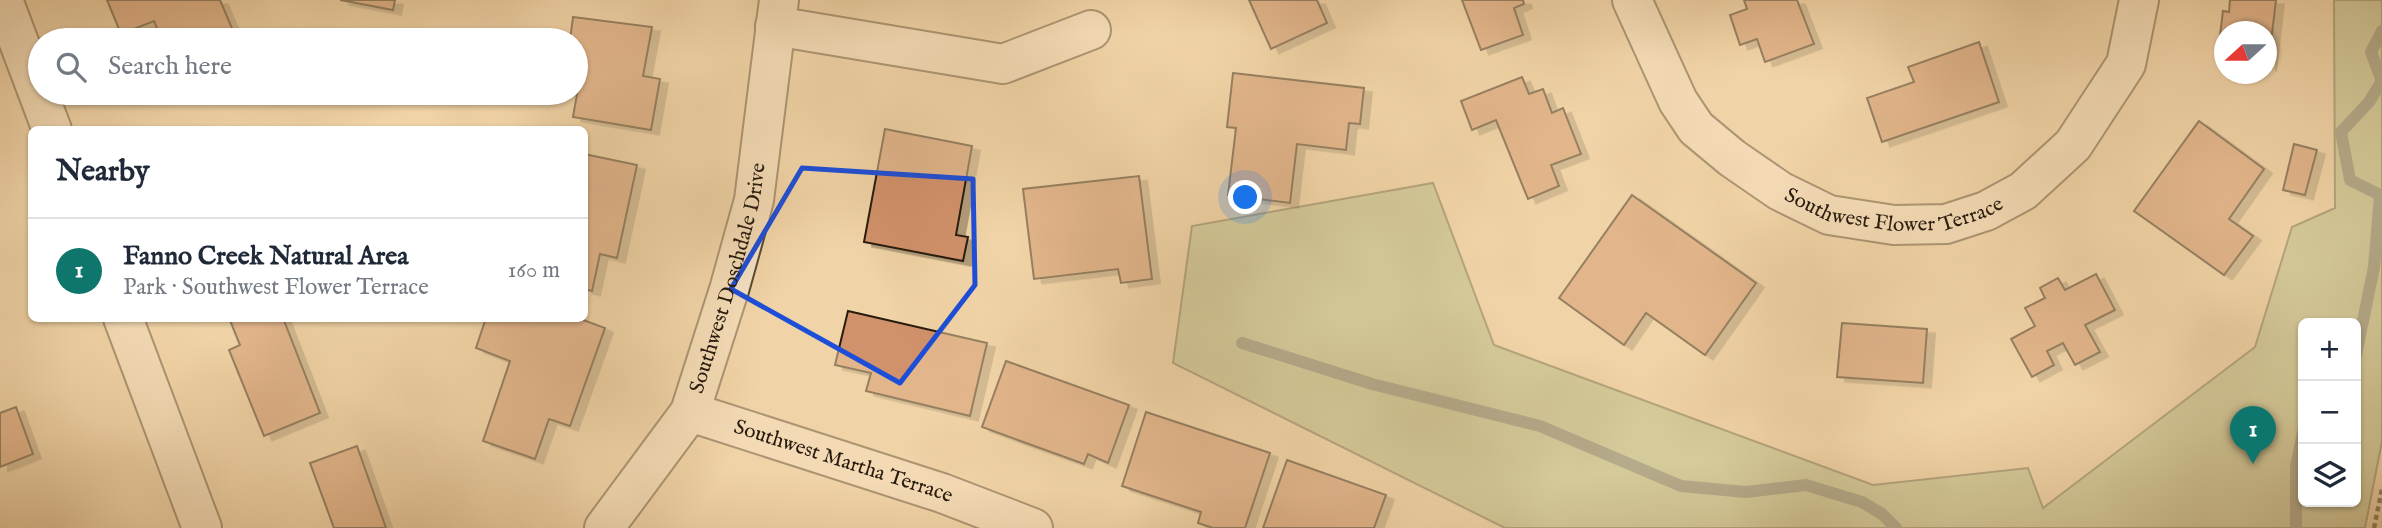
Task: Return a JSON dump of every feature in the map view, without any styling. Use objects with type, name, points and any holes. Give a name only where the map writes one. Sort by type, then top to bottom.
[{"type":"street","points":[[3,0],[28,66]]},
{"type":"street","name":"Southwest Flower Terrace","points":[[1632,0],[1678,101],[1696,128],[1732,158],[1780,191],[1829,215],[1894,225],[1946,224],[1986,211],[2022,191],[2073,145],[2126,64],[2139,0]]},
{"type":"street","points":[[777,13],[1003,64],[1091,30]]},
{"type":"street","name":"Southwest Doschdale Drive","points":[[604,528],[690,412],[754,200],[777,13]]},
{"type":"street","points":[[43,105],[50,126]]},
{"type":"street","points":[[125,322],[202,528]]},
{"type":"street","name":"Southwest Martha Terrace","points":[[690,412],[942,493],[1033,528]]},
{"type":"path","points":[[2374,528],[2382,489]]},
{"type":"highlighted area","points":[[802,168],[973,179],[975,285],[900,383],[731,289]]},
{"type":"green space","points":[[2334,0],[2382,0],[2382,441],[2365,528],[1505,528],[1173,363],[1192,226],[1433,183],[1494,345],[1873,485],[2028,468],[2043,508],[2255,347],[2292,227],[2335,208]]},
{"type":"building","points":[[107,0],[220,0],[232,28],[157,28],[154,21],[136,28],[119,28]]},
{"type":"building","points":[[340,0],[395,0],[393,10]]},
{"type":"building","points":[[1249,0],[1317,0],[1327,23],[1271,49]]},
{"type":"building","points":[[1462,0],[1523,0],[1524,4],[1514,8],[1523,35],[1481,50]]},
{"type":"building","points":[[1744,0],[1797,0],[1814,44],[1765,62],[1757,39],[1740,45],[1730,15],[1747,9]]},
{"type":"building","points":[[2230,0],[2276,0],[2273,21],[2222,21],[2223,11],[2229,12]]},
{"type":"building","points":[[573,17],[652,27],[643,76],[660,79],[651,130],[573,117],[575,105],[588,105],[588,28],[572,28]]},
{"type":"building","points":[[1979,42],[1999,102],[1882,142],[1867,98],[1914,82],[1908,67]]},
{"type":"building","points":[[1233,73],[1364,88],[1360,124],[1349,123],[1346,150],[1297,144],[1290,203],[1228,195],[1236,128],[1227,127]]},
{"type":"building","points":[[1522,77],[1529,94],[1543,89],[1552,113],[1563,108],[1581,154],[1551,165],[1559,186],[1528,199],[1496,120],[1472,130],[1461,101]]},
{"type":"building","points":[[2199,121],[2264,169],[2229,219],[2253,236],[2224,275],[2134,211]]},
{"type":"building","points":[[885,129],[972,146],[956,235],[968,237],[963,261],[864,242]]},
{"type":"building","points":[[2294,144],[2317,150],[2305,195],[2283,190]]},
{"type":"building","points":[[588,155],[637,165],[617,258],[600,254],[592,291],[588,290]]},
{"type":"building","points":[[1139,176],[1152,279],[1121,283],[1118,269],[1034,279],[1023,189]]},
{"type":"building","points":[[1632,195],[1756,283],[1705,355],[1646,313],[1624,345],[1559,298]]},
{"type":"building","points":[[2096,274],[2115,310],[2085,325],[2100,352],[2075,365],[2063,343],[2047,351],[2054,365],[2032,377],[2011,339],[2035,326],[2025,308],[2045,298],[2040,288],[2058,278],[2065,290]]},
{"type":"building","points":[[848,311],[987,343],[970,416],[866,391],[871,373],[835,365]]},
{"type":"building","points":[[231,322],[285,322],[320,413],[264,436],[229,350],[240,345]]},
{"type":"building","points":[[485,322],[588,322],[605,328],[570,426],[549,419],[535,459],[483,441],[510,361],[476,348]]},
{"type":"building","points":[[1842,323],[1927,329],[1923,383],[1837,377]]},
{"type":"building","points":[[1006,361],[1129,405],[1108,463],[1088,454],[1084,464],[982,427]]},
{"type":"building","points":[[16,407],[33,454],[0,467],[0,413]]},
{"type":"building","points":[[1146,412],[1270,453],[1245,528],[1213,528],[1198,523],[1201,512],[1122,486]]},
{"type":"building","points":[[357,446],[386,528],[334,528],[310,463]]},
{"type":"building","points":[[1287,460],[1386,495],[1374,528],[1263,528]]},
{"type":"waterway","points":[[2361,331],[2374,267],[2380,195],[2350,180],[2341,132],[2369,102],[2382,81],[2371,52],[2382,31]]},
{"type":"waterway","points":[[1242,343],[1372,384],[1540,426],[1681,486],[1746,492],[1806,485],[1862,502],[1882,514],[1896,528]]},
{"type":"waterway","points":[[2296,528],[2296,466],[2301,444]]},
{"type":"place","name":"Fanno Creek Natural Area","points":[[2253,464]]}]
